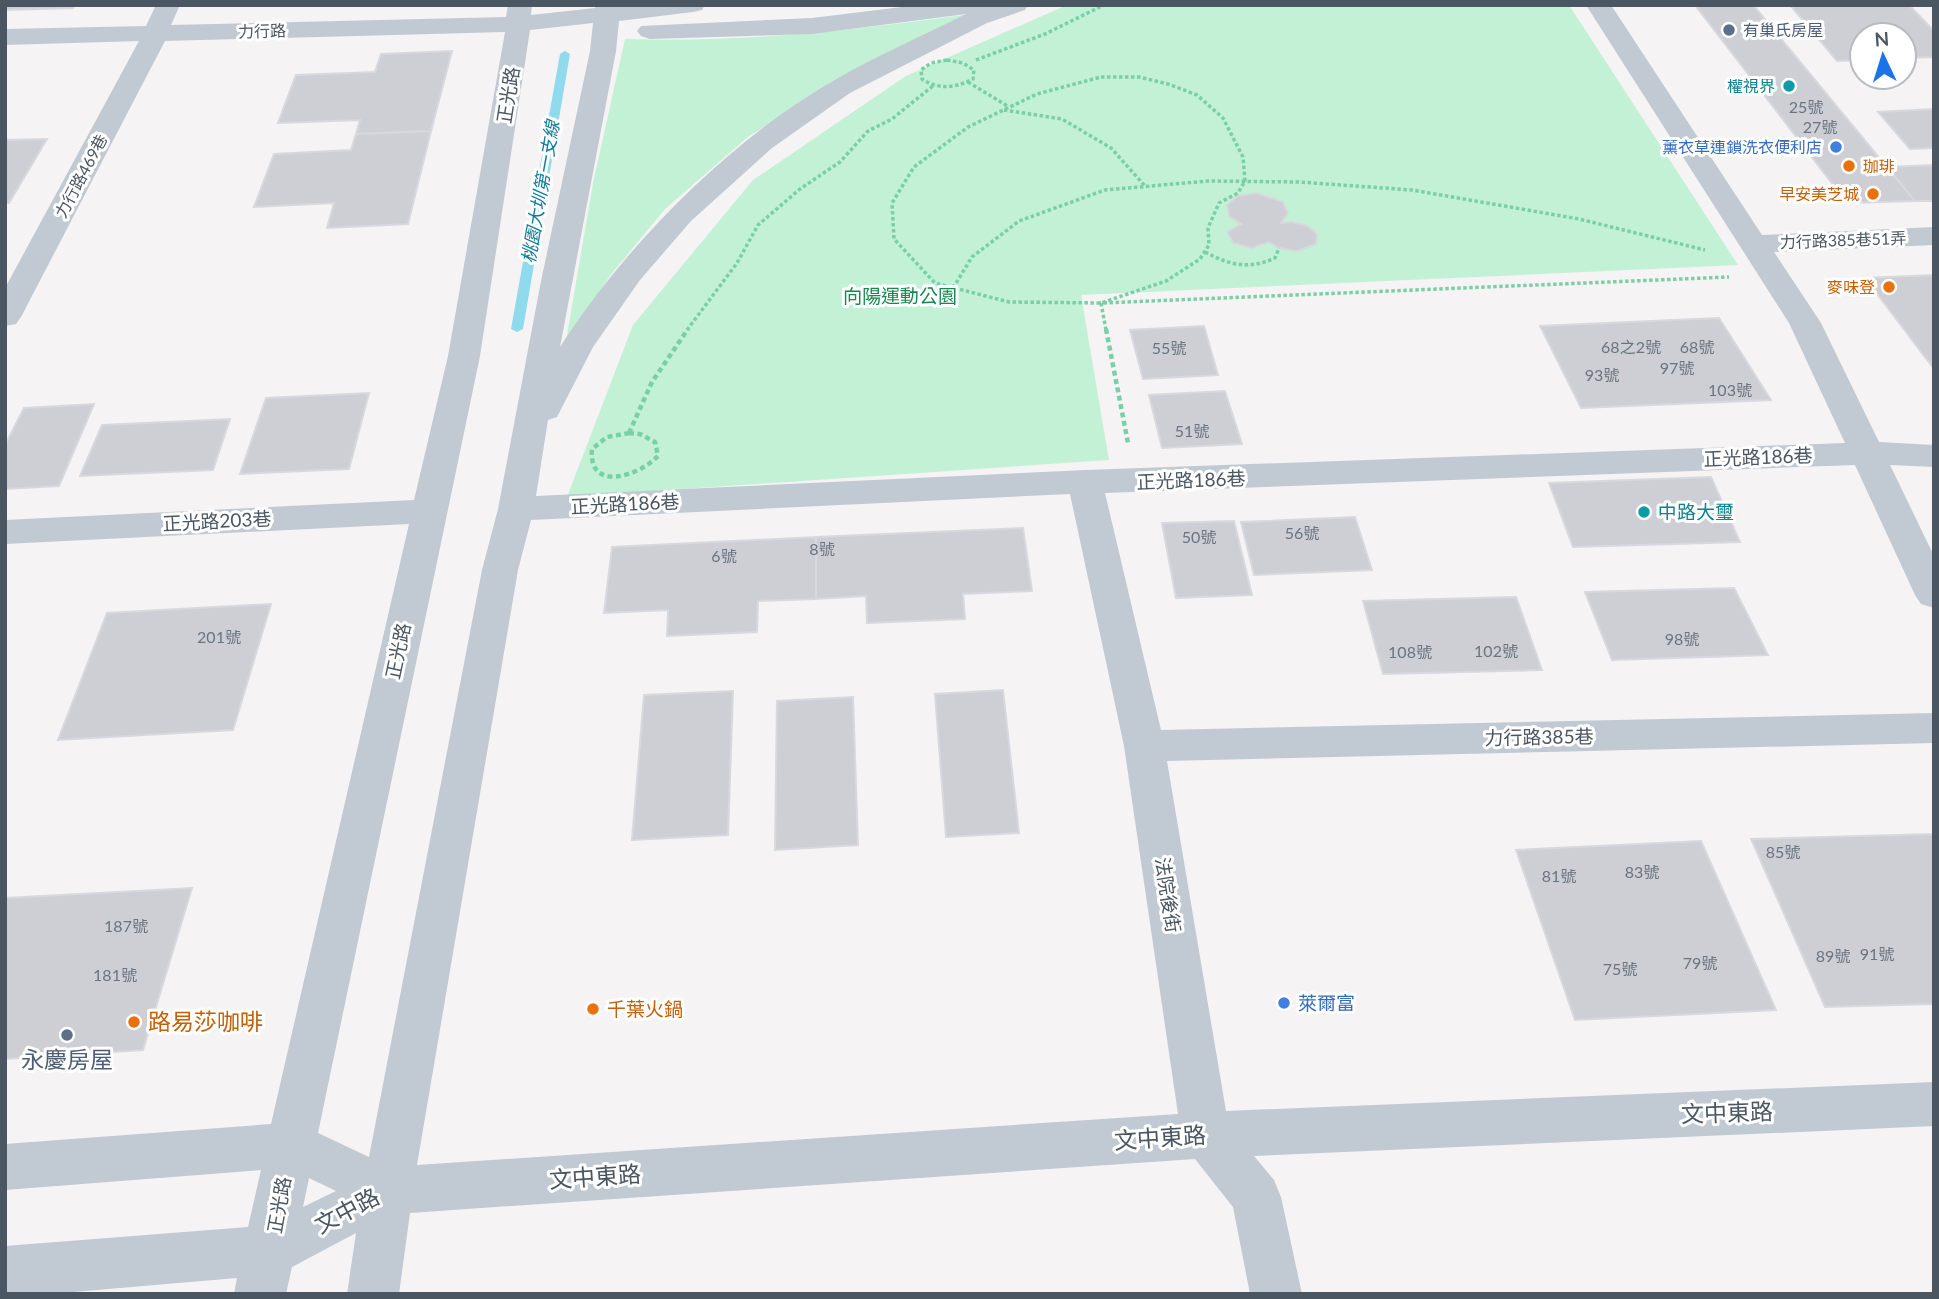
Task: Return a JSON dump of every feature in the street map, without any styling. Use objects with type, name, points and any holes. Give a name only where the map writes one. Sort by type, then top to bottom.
[{"type":"street","name":"力行路469巷","points":[[5,317],[156,34],[168,5]]},
{"type":"street","name":"力行路","points":[[5,37],[156,34],[519,15],[608,16],[693,5]]},
{"type":"street","name":"力行路","points":[[608,16],[681,32],[812,26],[980,5]]},
{"type":"street","points":[[528,443],[577,346],[629,274],[681,215],[752,151],[841,88],[978,18],[1016,5]]},
{"type":"street","points":[[1598,5],[1805,323],[1934,595]]},
{"type":"street","name":"正光路","points":[[265,1272],[290,1145],[464,356],[519,15]]},
{"type":"street","points":[[373,1294],[388,1191],[500,570],[516,509],[556,281],[608,16]]},
{"type":"street","name":"力行路385巷51弄","points":[[1753,243],[1934,236]]},
{"type":"street","name":"正光路186巷","points":[[516,509],[1085,482],[1867,453],[1934,456]]},
{"type":"street","name":"法院後街","points":[[1085,482],[1144,746],[1206,1135],[1256,1197],[1276,1294]]},
{"type":"street","name":"正光路203巷","points":[[5,532],[429,511]]},
{"type":"street","name":"力行路385巷","points":[[1144,746],[1934,728]]},
{"type":"street","name":"文中東路","points":[[388,1191],[1206,1135],[1934,1104]]},
{"type":"street","name":"文中路","points":[[5,1167],[290,1145],[388,1191]]},
{"type":"street","name":"文中路","points":[[5,1272],[265,1272],[388,1191]]},
{"type":"path","points":[[966,64],[1016,47],[1104,5]]},
{"type":"path","points":[[1101,303],[1166,281],[1200,259],[1209,245],[1208,228],[1219,203],[1238,193],[1245,181],[1243,157],[1223,118],[1197,95],[1139,77],[1101,77],[1037,94],[968,127],[914,167],[892,203],[894,239],[935,283],[1009,302],[1101,303],[1774,275]]},
{"type":"path","points":[[968,82],[1010,107]]},
{"type":"path","points":[[629,433],[652,382],[668,355],[737,263],[758,225],[800,189],[840,162],[868,131],[892,119],[934,85]]},
{"type":"path","points":[[1003,110],[1062,119],[1111,148],[1146,186]]},
{"type":"path","points":[[953,288],[972,257],[1018,221],[1105,190],[1208,181],[1412,190],[1579,219],[1706,250]]},
{"type":"path","points":[[1205,252],[1228,265],[1257,268],[1275,258],[1279,248]]},
{"type":"path","points":[[1101,303],[1135,482]]},
{"type":"path","points":[[629,433],[640,433],[655,442],[658,456],[654,463],[637,474],[625,477],[614,477],[595,470],[591,464],[592,449],[607,437],[629,433]]},
{"type":"green space","name":"向陽運動公園","points":[[1067,5],[1569,5],[1738,265],[1081,295],[1109,460],[567,497],[633,325],[753,180],[906,76]]},
{"type":"green space","points":[[971,14],[835,84],[749,136],[665,209],[609,277],[565,347],[593,183],[625,39],[712,39],[798,34]]},
{"type":"building","points":[[5,5],[75,5],[73,8],[5,10]]},
{"type":"building","name":"權視界","points":[[1695,5],[1762,5],[1754,6],[1915,201],[1847,203]]},
{"type":"building","points":[[1790,5],[1909,5],[1934,31],[1934,57],[1918,58],[1918,21],[1848,21],[1848,61],[1837,61]]},
{"type":"building","points":[[452,51],[431,131],[356,134],[360,120],[278,123],[296,75],[375,72],[381,54]]},
{"type":"building","points":[[1934,109],[1934,148],[1910,149],[1878,112]]},
{"type":"building","points":[[431,131],[408,224],[327,228],[334,203],[254,207],[274,154],[351,150],[356,134]]},
{"type":"building","points":[[47,139],[9,203],[5,203],[5,140]]},
{"type":"building","points":[[1934,165],[1934,201],[1915,201],[1887,167]]},
{"type":"building","points":[[1256,193],[1283,202],[1288,213],[1281,223],[1292,222],[1308,226],[1317,234],[1316,244],[1297,251],[1279,248],[1269,242],[1252,248],[1233,243],[1227,232],[1241,224],[1229,216],[1227,205],[1237,196]]},
{"type":"building","points":[[1934,275],[1934,369],[1865,278]]},
{"type":"building","points":[[1719,318],[1771,400],[1581,408],[1540,326]]},
{"type":"building","points":[[1204,326],[1218,375],[1143,379],[1130,330]]},
{"type":"building","points":[[1225,391],[1242,444],[1162,448],[1149,395]]},
{"type":"building","points":[[369,393],[349,469],[240,474],[266,398]]},
{"type":"building","points":[[94,404],[59,486],[5,489],[5,445],[24,408]]},
{"type":"building","points":[[230,419],[213,470],[80,476],[102,425]]},
{"type":"building","name":"中路大璽","points":[[1711,477],[1740,542],[1573,547],[1549,483]]},
{"type":"building","points":[[1355,517],[1372,570],[1254,575],[1241,522]]},
{"type":"building","points":[[1234,521],[1252,595],[1176,598],[1162,523]]},
{"type":"building","points":[[1023,528],[1032,591],[963,594],[965,619],[867,623],[866,596],[816,599],[816,537]]},
{"type":"building","points":[[816,537],[816,599],[758,601],[757,632],[667,636],[668,610],[604,613],[612,547]]},
{"type":"building","points":[[1734,588],[1768,655],[1612,660],[1585,592]]},
{"type":"building","points":[[1516,597],[1542,670],[1383,674],[1363,601]]},
{"type":"building","points":[[271,604],[233,730],[58,740],[107,613]]},
{"type":"building","points":[[1003,690],[1019,833],[946,837],[935,694]]},
{"type":"building","points":[[733,691],[728,835],[632,840],[644,695]]},
{"type":"building","points":[[853,697],[858,845],[775,850],[777,701]]},
{"type":"building","points":[[1933,834],[1934,1004],[1825,1007],[1751,839]]},
{"type":"building","points":[[1701,841],[1776,1010],[1575,1020],[1516,850]]},
{"type":"building","points":[[192,888],[143,1050],[5,1059],[5,898]]},
{"type":"waterway","name":"桃園大圳第一支線","points":[[517,329],[565,54]]},
{"type":"place","name":"有巢氏房屋","points":[[1729,30]]},
{"type":"place","name":"權視界","points":[[1789,86]]},
{"type":"place","name":"薰衣草連鎖洗衣便利店","points":[[1836,147]]},
{"type":"place","name":"珈琲","points":[[1849,166]]},
{"type":"place","name":"早安美芝城","points":[[1873,194]]},
{"type":"place","name":"麥味登","points":[[1889,287]]},
{"type":"place","name":"中路大璽","points":[[1644,512]]},
{"type":"place","name":"萊爾富","points":[[1284,1003]]},
{"type":"place","name":"千葉火鍋","points":[[593,1009]]},
{"type":"place","name":"路易莎咖啡","points":[[134,1022]]},
{"type":"place","name":"永慶房屋","points":[[67,1035]]}]
